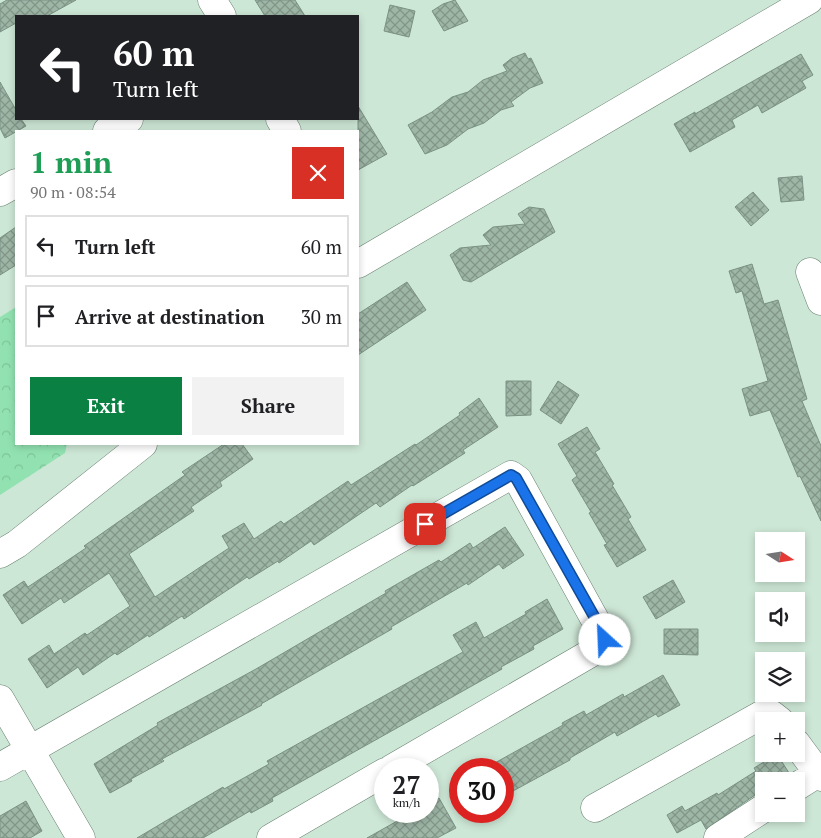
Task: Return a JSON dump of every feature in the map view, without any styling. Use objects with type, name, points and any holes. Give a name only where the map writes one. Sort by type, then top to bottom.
[{"type":"street","points":[[212,0],[221,15]]},
{"type":"street","points":[[359,259],[809,0]]},
{"type":"street","points":[[109,130],[127,120]]},
{"type":"street","points":[[0,192],[15,184]]},
{"type":"street","points":[[810,272],[821,301]]},
{"type":"street","points":[[0,554],[17,544],[142,445]]},
{"type":"street","points":[[0,767],[511,475],[518,480],[604,636],[603,646],[410,758]]},
{"type":"street","points":[[0,698],[81,838]]},
{"type":"street","points":[[595,808],[755,718]]},
{"type":"street","points":[[804,762],[812,779]]},
{"type":"street","points":[[271,838],[374,778]]},
{"type":"street","points":[[718,838],[755,814]]},
{"type":"green space","points":[[15,308],[15,445],[67,445],[65,453],[0,495],[0,317]]},
{"type":"building","points":[[7,0],[76,0],[49,15],[15,15],[15,24],[0,32],[0,4]]},
{"type":"building","points":[[255,0],[295,0],[304,15],[264,15]]},
{"type":"building","points":[[455,0],[468,21],[444,31],[432,11],[443,4]]},
{"type":"building","points":[[390,5],[415,11],[409,37],[384,31]]},
{"type":"building","points":[[525,53],[528,59],[531,58],[543,83],[530,88],[511,102],[514,106],[501,110],[484,123],[468,129],[447,145],[425,154],[408,125],[432,112],[452,97],[468,92],[483,80],[507,71],[503,65],[512,58]]},
{"type":"building","points":[[801,54],[813,75],[802,81],[806,88],[762,113],[758,105],[732,120],[735,127],[690,152],[674,124]]},
{"type":"building","points":[[0,82],[15,108],[15,120],[22,120],[26,126],[15,130],[15,132],[5,138],[0,128]]},
{"type":"building","points":[[359,108],[387,154],[359,169],[359,130]]},
{"type":"building","points":[[802,176],[804,200],[781,202],[778,178]]},
{"type":"building","points":[[753,192],[769,210],[751,226],[735,207]]},
{"type":"building","points":[[529,207],[544,209],[555,232],[471,282],[463,280],[450,255],[460,248],[491,245],[483,235],[493,227],[525,224],[518,214]]},
{"type":"building","points":[[15,228],[15,266],[0,275],[0,238]]},
{"type":"building","points":[[752,264],[764,304],[778,300],[807,399],[802,401],[821,446],[821,521],[800,476],[798,477],[770,410],[750,416],[742,389],[768,381],[742,291],[736,293],[729,271]]},
{"type":"building","points":[[407,282],[426,310],[359,354],[359,313]]},
{"type":"building","points":[[506,381],[531,381],[531,415],[506,416]]},
{"type":"building","points":[[558,381],[579,395],[561,424],[540,410]]},
{"type":"building","points":[[479,398],[498,427],[463,450],[465,453],[380,507],[376,503],[314,545],[311,541],[279,563],[278,561],[249,579],[247,577],[184,619],[182,616],[117,655],[115,653],[83,675],[78,667],[47,688],[28,659],[49,645],[54,654],[85,633],[87,635],[130,606],[109,573],[64,603],[61,598],[22,624],[3,595],[24,581],[28,587],[86,548],[84,546],[185,475],[182,472],[222,445],[243,445],[253,459],[220,482],[222,486],[191,507],[194,511],[129,554],[155,597],[229,548],[222,536],[244,523],[254,539],[281,521],[284,524],[348,481],[351,485],[416,445],[460,415],[459,413]]},
{"type":"building","points":[[587,427],[600,449],[595,452],[614,484],[612,485],[631,517],[628,519],[646,550],[617,567],[604,545],[607,544],[589,513],[591,512],[572,480],[577,476],[558,444]]},
{"type":"building","points":[[505,527],[524,555],[503,569],[499,564],[468,585],[467,583],[391,627],[392,629],[262,705],[162,759],[164,761],[110,793],[94,764],[158,725],[157,723],[256,669],[386,593],[385,591],[439,560],[441,562],[470,543],[473,548]]},
{"type":"building","points":[[673,580],[685,602],[656,619],[643,597]]},
{"type":"building","points":[[547,599],[563,629],[533,646],[534,649],[501,667],[502,669],[272,798],[273,801],[251,813],[250,811],[203,838],[137,838],[223,787],[224,789],[269,764],[267,761],[463,652],[453,635],[476,622],[484,638],[526,614],[525,612]]},
{"type":"building","points":[[664,629],[698,629],[698,655],[664,654]]},
{"type":"building","points":[[663,675],[680,705],[658,717],[656,714],[617,736],[615,732],[570,758],[570,760],[514,790],[514,758],[504,758],[584,711],[586,715],[623,694],[624,697]]},
{"type":"building","points":[[764,762],[782,762],[788,772],[755,772],[755,795],[706,829],[701,820],[677,833],[667,815],[682,806],[685,811],[717,793],[718,795],[756,771],[754,768]]},
{"type":"building","points":[[439,798],[449,816],[449,823],[453,823],[456,828],[437,838],[367,838],[394,823],[439,823]]},
{"type":"building","points":[[26,801],[42,831],[30,838],[0,838],[0,816]]},
{"type":"route","points":[[425,524],[511,475],[516,478],[595,618],[605,640]]}]
